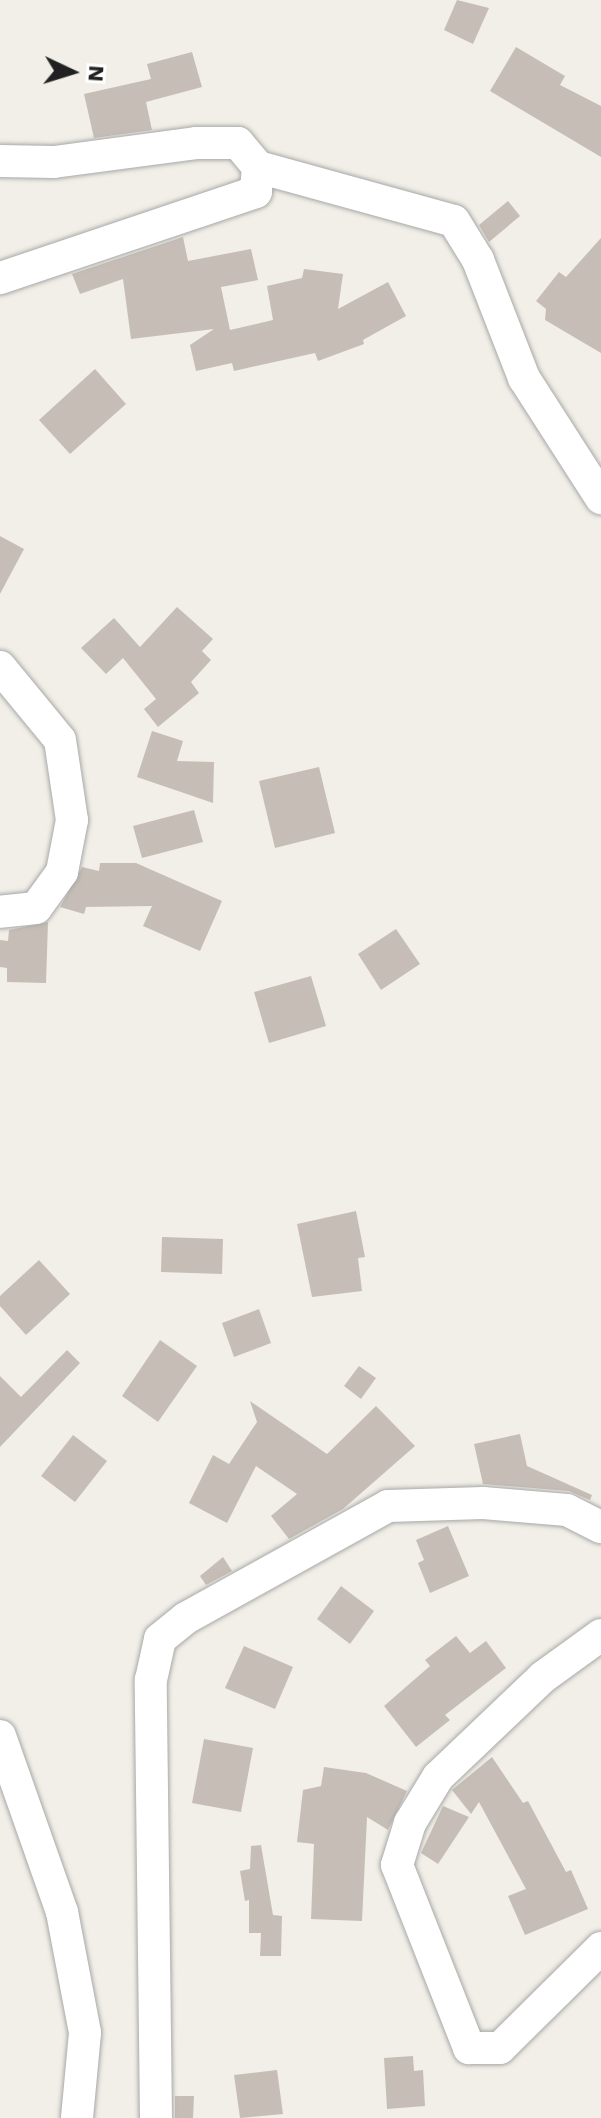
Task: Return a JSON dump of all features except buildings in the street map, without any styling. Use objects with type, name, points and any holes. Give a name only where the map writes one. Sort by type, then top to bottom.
[{"type":"street","points":[[0,161],[54,162],[196,143],[238,143],[258,167],[454,221],[478,260],[524,378],[601,498]]},
{"type":"street","points":[[0,278],[256,192],[258,167]]},
{"type":"street","points":[[0,667],[60,740],[72,820],[62,872],[36,908],[0,912]]},
{"type":"street","points":[[156,2118],[151,1680],[160,1639],[186,1618],[388,1506],[483,1503],[567,1510],[601,1527]]},
{"type":"street","points":[[601,1635],[543,1677],[438,1777],[410,1823],[397,1865],[469,2048],[500,2048],[601,1948]]},
{"type":"street","points":[[0,1736],[62,1912],[85,2033],[77,2118]]}]
